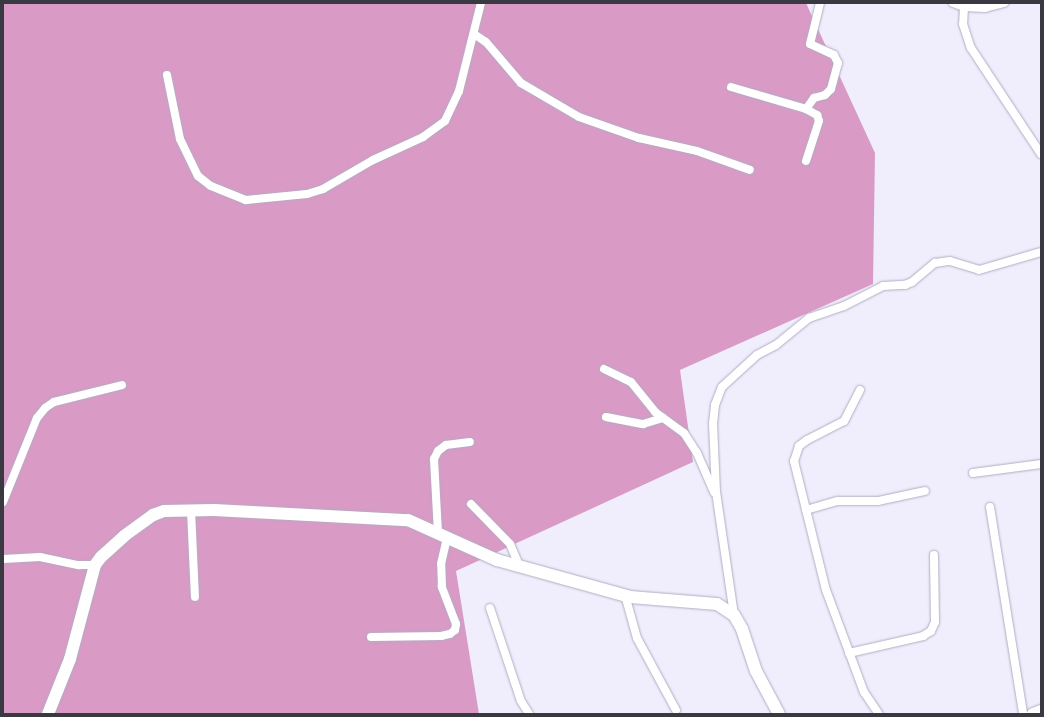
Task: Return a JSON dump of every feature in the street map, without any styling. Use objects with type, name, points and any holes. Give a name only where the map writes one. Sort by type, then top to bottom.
[{"type":"street","points":[[167,75],[180,139],[198,176],[211,186],[246,200],[307,194],[323,189],[373,160],[436,129],[445,121],[459,92],[481,3]]},
{"type":"street","points":[[806,109],[814,98],[825,95],[831,89],[838,63],[834,55],[810,44],[820,3]]},
{"type":"street","points":[[953,3],[964,8],[985,8],[1004,3]]},
{"type":"street","points":[[964,8],[963,24],[971,48],[1041,154]]},
{"type":"street","points":[[474,34],[494,51],[521,83],[579,117],[639,138],[696,151],[750,170]]},
{"type":"street","points":[[731,87],[806,109],[817,115],[819,121],[806,161]]},
{"type":"street","points":[[779,714],[756,671],[742,629],[734,615],[716,498],[714,424],[716,405],[722,387],[756,356],[776,345],[809,318],[844,306],[882,286],[905,285],[912,282],[942,261],[979,270],[1041,252]]},
{"type":"street","points":[[604,369],[632,382],[649,405],[663,418],[684,433],[692,444],[716,498]]},
{"type":"street","points":[[3,502],[37,418],[45,408],[54,402],[122,385]]},
{"type":"street","points":[[860,390],[844,421],[807,440],[795,455],[806,510],[826,590],[864,692],[878,714]]},
{"type":"street","points":[[606,418],[643,424],[663,418]]},
{"type":"street","points":[[370,637],[441,636],[450,634],[455,630],[456,624],[442,587],[442,535],[434,459],[438,451],[446,445],[470,442]]},
{"type":"street","points":[[973,474],[1041,464]]},
{"type":"street","points":[[806,510],[838,501],[878,501],[925,492]]},
{"type":"street","points":[[471,504],[510,544],[519,565]]},
{"type":"street","points":[[990,507],[1023,714]]},
{"type":"street","points":[[48,714],[70,659],[95,565],[124,536],[143,520],[164,511],[191,510],[408,520],[474,551],[519,565],[625,595],[704,601],[717,604],[734,615]]},
{"type":"street","points":[[191,510],[195,597]]},
{"type":"street","points":[[849,653],[923,636],[931,631],[935,622],[934,555]]},
{"type":"street","points":[[3,559],[40,557],[79,565],[95,565]]},
{"type":"street","points":[[625,595],[637,638],[676,710]]},
{"type":"street","points":[[490,608],[521,701],[529,714]]},
{"type":"street","points":[[1032,714],[1041,710]]},
{"type":"shaded area","points":[[3,3],[806,3],[875,153],[873,284],[680,370],[693,462],[456,571],[479,714],[3,714]]}]
